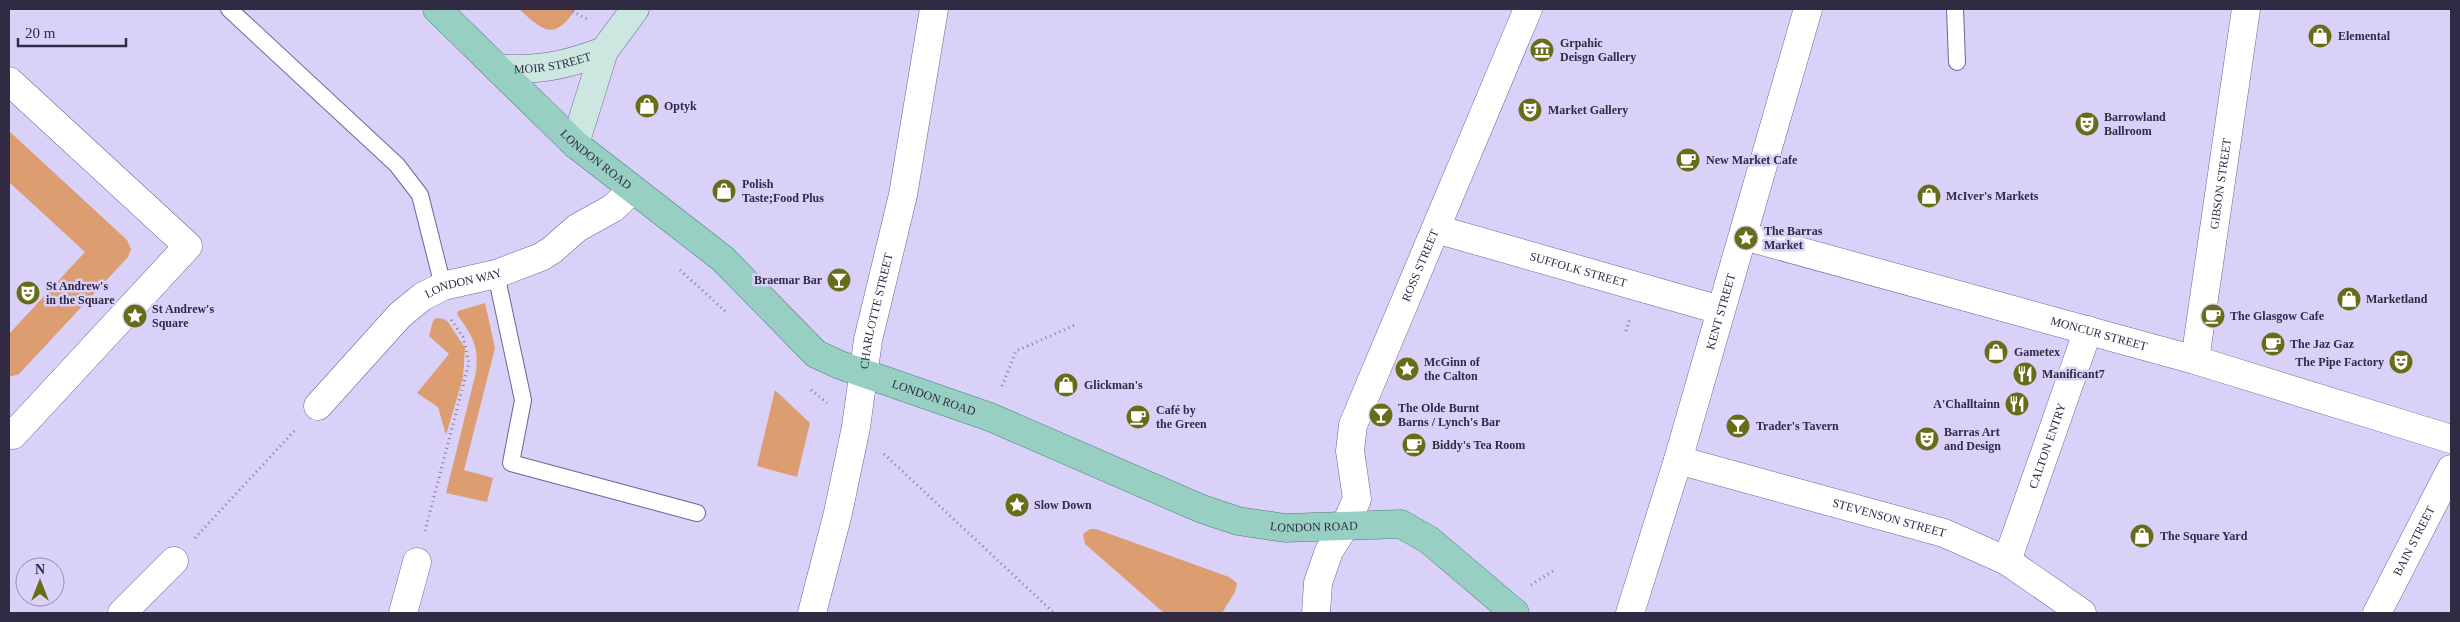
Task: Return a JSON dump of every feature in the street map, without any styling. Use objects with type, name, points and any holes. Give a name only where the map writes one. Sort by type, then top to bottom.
[{"type":"main road","name":"LONDON ROAD","points":[[437,9],[575,144],[723,260],[816,354],[990,417],[1202,508],[1238,521],[1285,528],[1401,524],[1430,540],[1515,613]]},
{"type":"street","name":"MOIR STREET","points":[[575,144],[604,51],[635,9]]},
{"type":"street","name":"CHARLOTTE STREET","points":[[812,613],[838,513],[856,427],[862,372],[903,195],[934,9]]},
{"type":"street","name":"ROSS STREET","points":[[1316,613],[1318,583],[1329,550],[1345,526],[1357,500],[1350,452],[1353,425],[1528,9]]},
{"type":"street","name":"KENT STREET","points":[[1630,613],[1678,460],[1808,9]]},
{"type":"street","name":"GIBSON STREET","points":[[2195,360],[2246,9]]},
{"type":"street","name":"MOIR STREET","points":[[498,69],[528,70],[559,66],[604,51]]},
{"type":"street","points":[[9,81],[188,246],[13,435],[9,431]]},
{"type":"street","name":"LONDON WAY","points":[[318,406],[400,315],[422,297],[443,286],[496,274],[529,263],[552,250],[577,228],[612,208],[632,190]]},
{"type":"street","name":"SUFFOLK STREET","points":[[1436,229],[1720,310]]},
{"type":"street","name":"MONCUR STREET","points":[[1744,236],[2195,360],[2451,439]]},
{"type":"street","name":"CALTON ENTRY","points":[[2007,561],[2088,330]]},
{"type":"street","name":"STEVENSON STREET","points":[[1678,460],[1944,533],[2007,561],[2082,613]]},
{"type":"street","name":"BAIN STREET","points":[[2377,613],[2451,469]]},
{"type":"street","points":[[122,613],[174,561]]},
{"type":"street","points":[[403,613],[417,562]]},
{"type":"lane","points":[[230,9],[397,165],[414,184],[424,205],[443,286]]},
{"type":"lane","points":[[1955,9],[1957,62]]},
{"type":"lane","points":[[496,274],[523,400],[511,464],[697,513]]},
{"type":"path","points":[[417,562],[469,363],[463,337],[451,321],[443,286]]},
{"type":"path","points":[[990,417],[1016,351],[1075,325]]},
{"type":"path","points":[[811,390],[856,427],[1054,613]]},
{"type":"path","points":[[174,561],[318,406]]},
{"type":"shaded area","points":[[519,9],[576,9],[561,26],[549,30],[542,28]]},
{"type":"shaded area","points":[[9,131],[127,240],[131,249],[128,257],[19,374],[9,377],[9,334],[85,252],[9,182]]},
{"type":"shaded area","points":[[485,303],[495,348],[464,470],[493,478],[487,502],[446,493],[477,362],[473,341],[457,314],[458,311]]},
{"type":"shaded area","points":[[436,318],[444,319],[448,322],[465,348],[463,378],[446,435],[438,407],[417,393],[449,354],[429,336],[433,321]]},
{"type":"shaded area","points":[[775,390],[810,423],[797,477],[757,466]]},
{"type":"shaded area","points":[[1090,529],[1096,529],[1229,577],[1237,583],[1235,592],[1222,613],[1164,613],[1085,544],[1083,534]]},
{"type":"place","name":"Elemental","points":[[2320,36]]},
{"type":"place","name":"Grpahic Deisgn Gallery","points":[[1542,50]]},
{"type":"place","name":"Optyk","points":[[647,106]]},
{"type":"place","name":"Market Gallery","points":[[1530,110]]},
{"type":"place","name":"Barrowland Ballroom","points":[[2087,124]]},
{"type":"place","name":"New Market Cafe","points":[[1688,160]]},
{"type":"place","name":"Polish Taste;Food Plus","points":[[724,191]]},
{"type":"place","name":"McIver's Markets","points":[[1929,196]]},
{"type":"place","name":"The Barras Market","points":[[1746,238]]},
{"type":"place","name":"Braemar Bar","points":[[839,280]]},
{"type":"place","name":"St Andrew's in the Square","points":[[28,293]]},
{"type":"place","name":"Marketland","points":[[2349,299]]},
{"type":"place","name":"St Andrew's Square","points":[[135,316]]},
{"type":"place","name":"The Glasgow Cafe","points":[[2213,316]]},
{"type":"place","name":"The Jaz Gaz","points":[[2273,344]]},
{"type":"place","name":"Gametex","points":[[1996,352]]},
{"type":"place","name":"The Pipe Factory","points":[[2401,362]]},
{"type":"place","name":"McGinn of the Calton","points":[[1407,369]]},
{"type":"place","name":"Manificant7","points":[[2025,374]]},
{"type":"place","name":"Glickman's","points":[[1066,385]]},
{"type":"place","name":"A'Challtainn","points":[[2017,404]]},
{"type":"place","name":"The Olde Burnt Barns / Lynch's Bar","points":[[1381,415]]},
{"type":"place","name":"Café by the Green","points":[[1138,417]]},
{"type":"place","name":"Trader's Tavern","points":[[1738,426]]},
{"type":"place","name":"Barras Art and Design","points":[[1927,439]]},
{"type":"place","name":"Biddy's Tea Room","points":[[1414,445]]},
{"type":"place","name":"Slow Down","points":[[1017,505]]},
{"type":"place","name":"The Square Yard","points":[[2142,536]]}]
